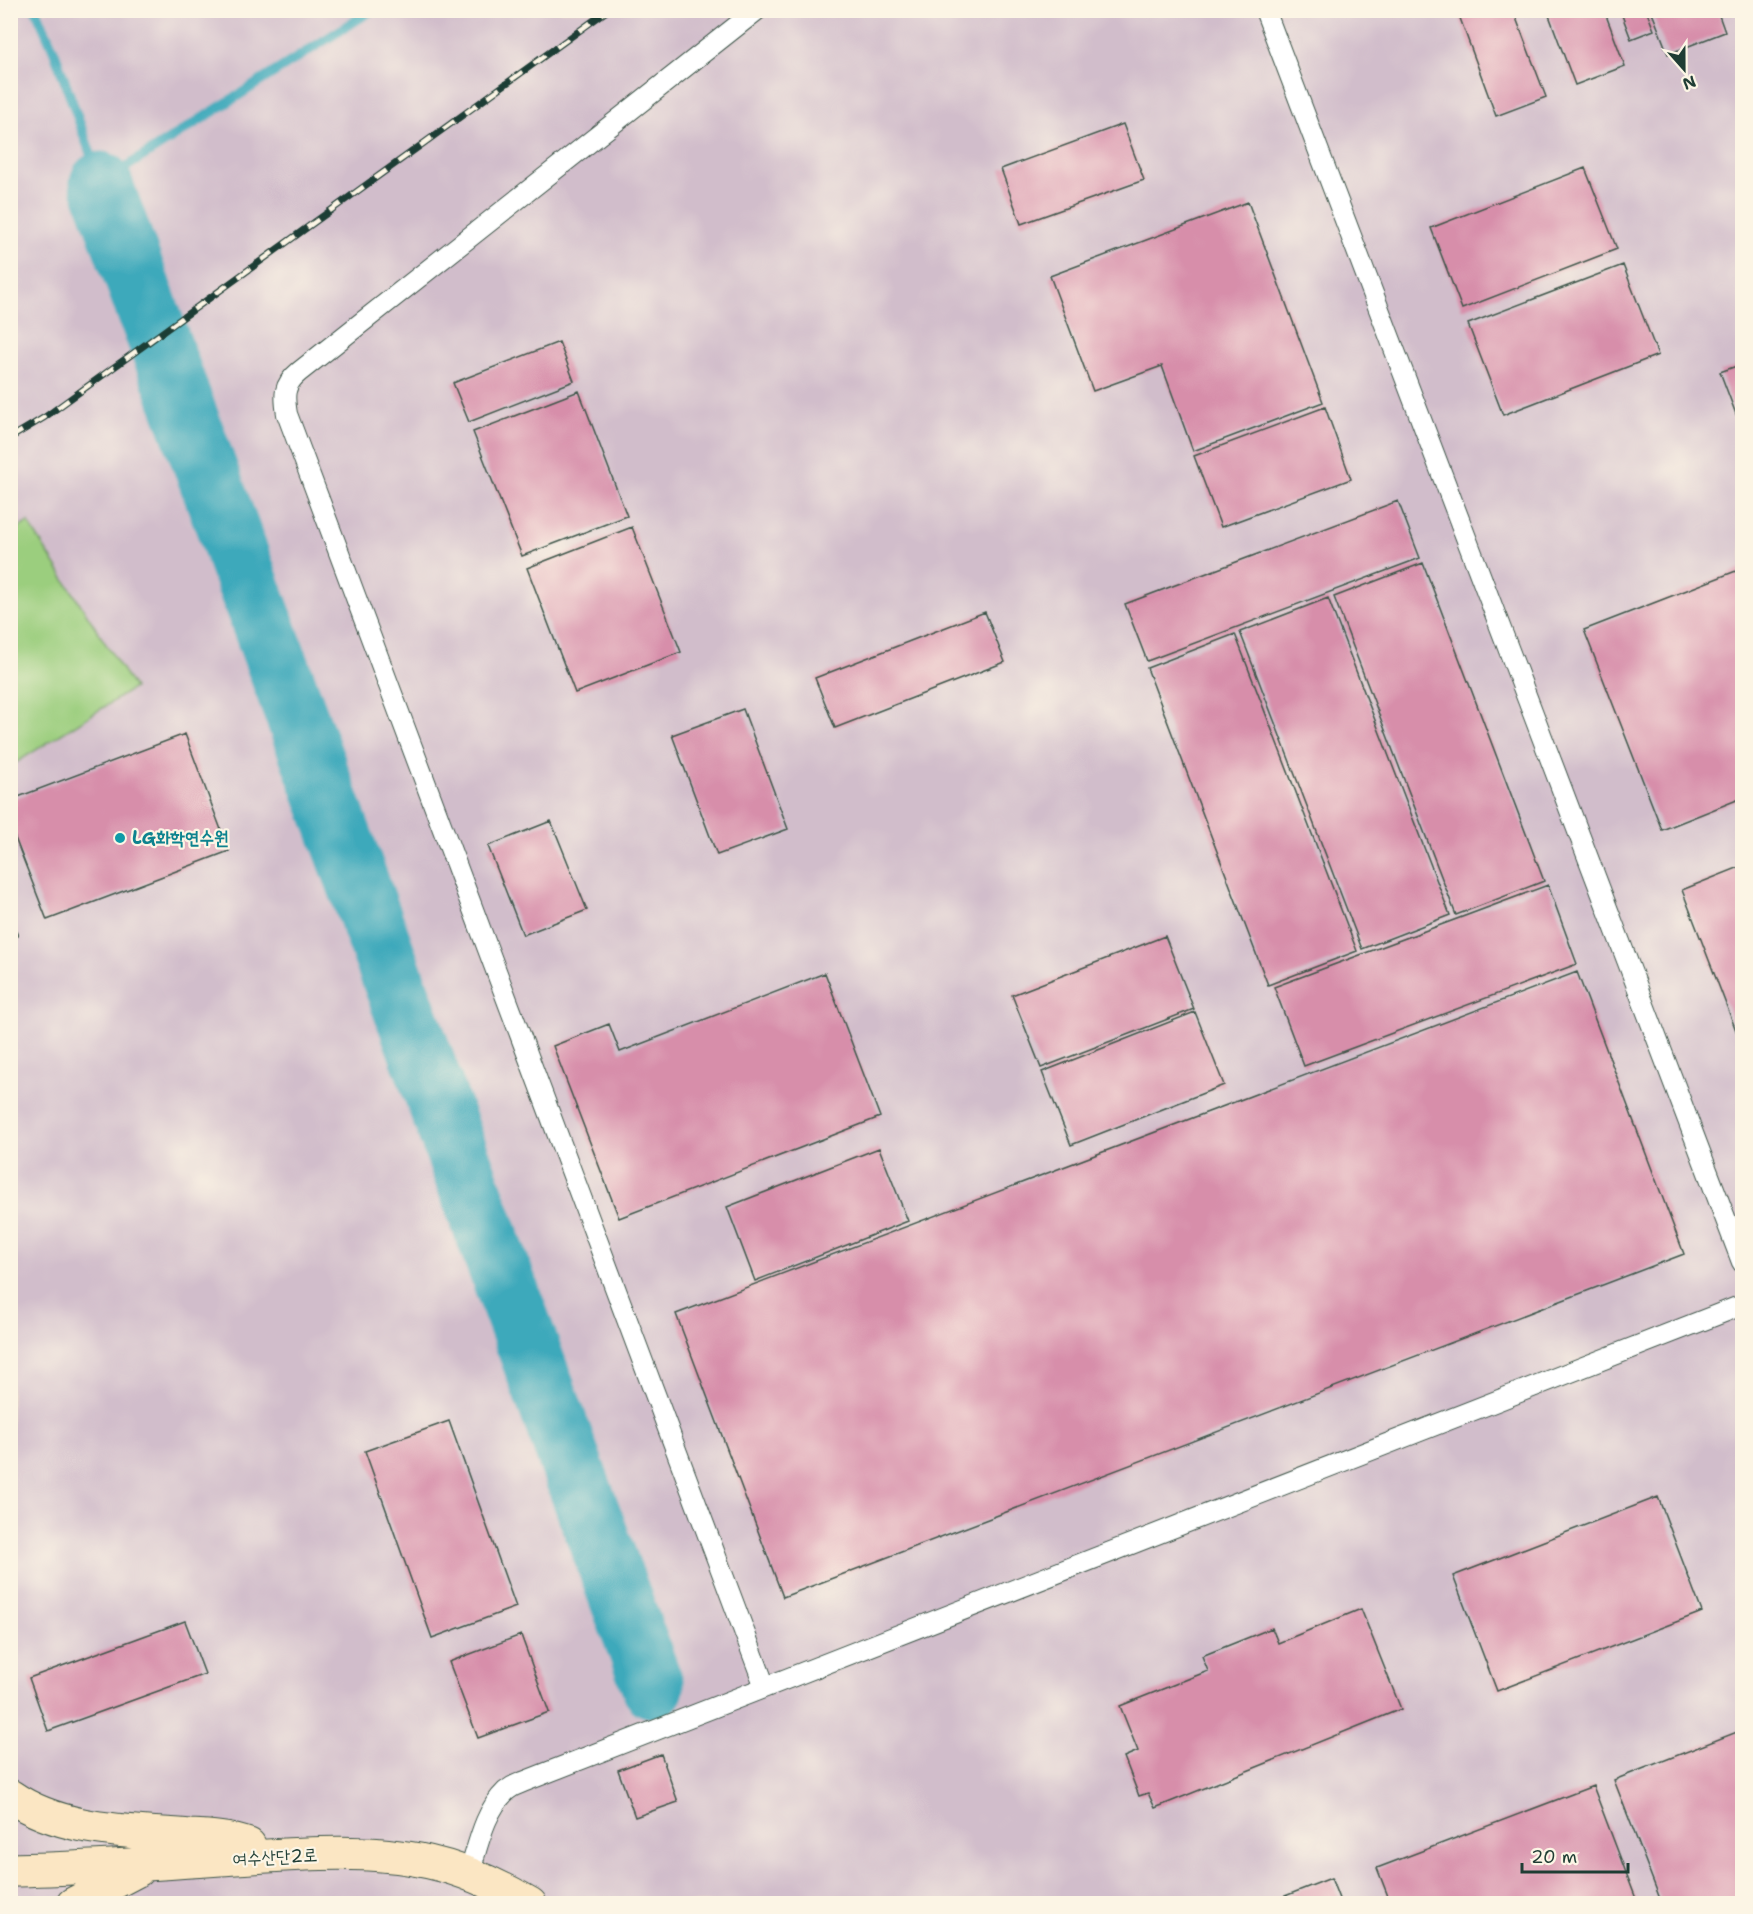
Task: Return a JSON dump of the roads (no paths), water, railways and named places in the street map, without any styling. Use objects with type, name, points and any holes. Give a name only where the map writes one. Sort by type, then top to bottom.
[{"type":"street","points":[[10,1796],[53,1816],[96,1828],[230,1840],[282,1855]]},
{"type":"street","name":"여수산단2로","points":[[10,1870],[282,1855],[355,1854],[428,1862],[469,1874],[509,1891],[530,1904]]},
{"type":"street","points":[[73,1904],[148,1864]]},
{"type":"lane","points":[[757,10],[292,378],[284,390],[284,397],[287,414],[765,1687]]},
{"type":"lane","points":[[1265,10],[1743,1262]]},
{"type":"lane","points":[[469,1874],[484,1824],[507,1790],[523,1782],[1743,1305]]},
{"type":"waterway","points":[[36,10],[54,51],[101,183],[372,10]]},
{"type":"waterway","points":[[101,183],[653,1687]]},
{"type":"railway","points":[[10,438],[45,417],[608,10]]},
{"type":"place","name":"LG화학연수원","points":[[120,838]]}]
